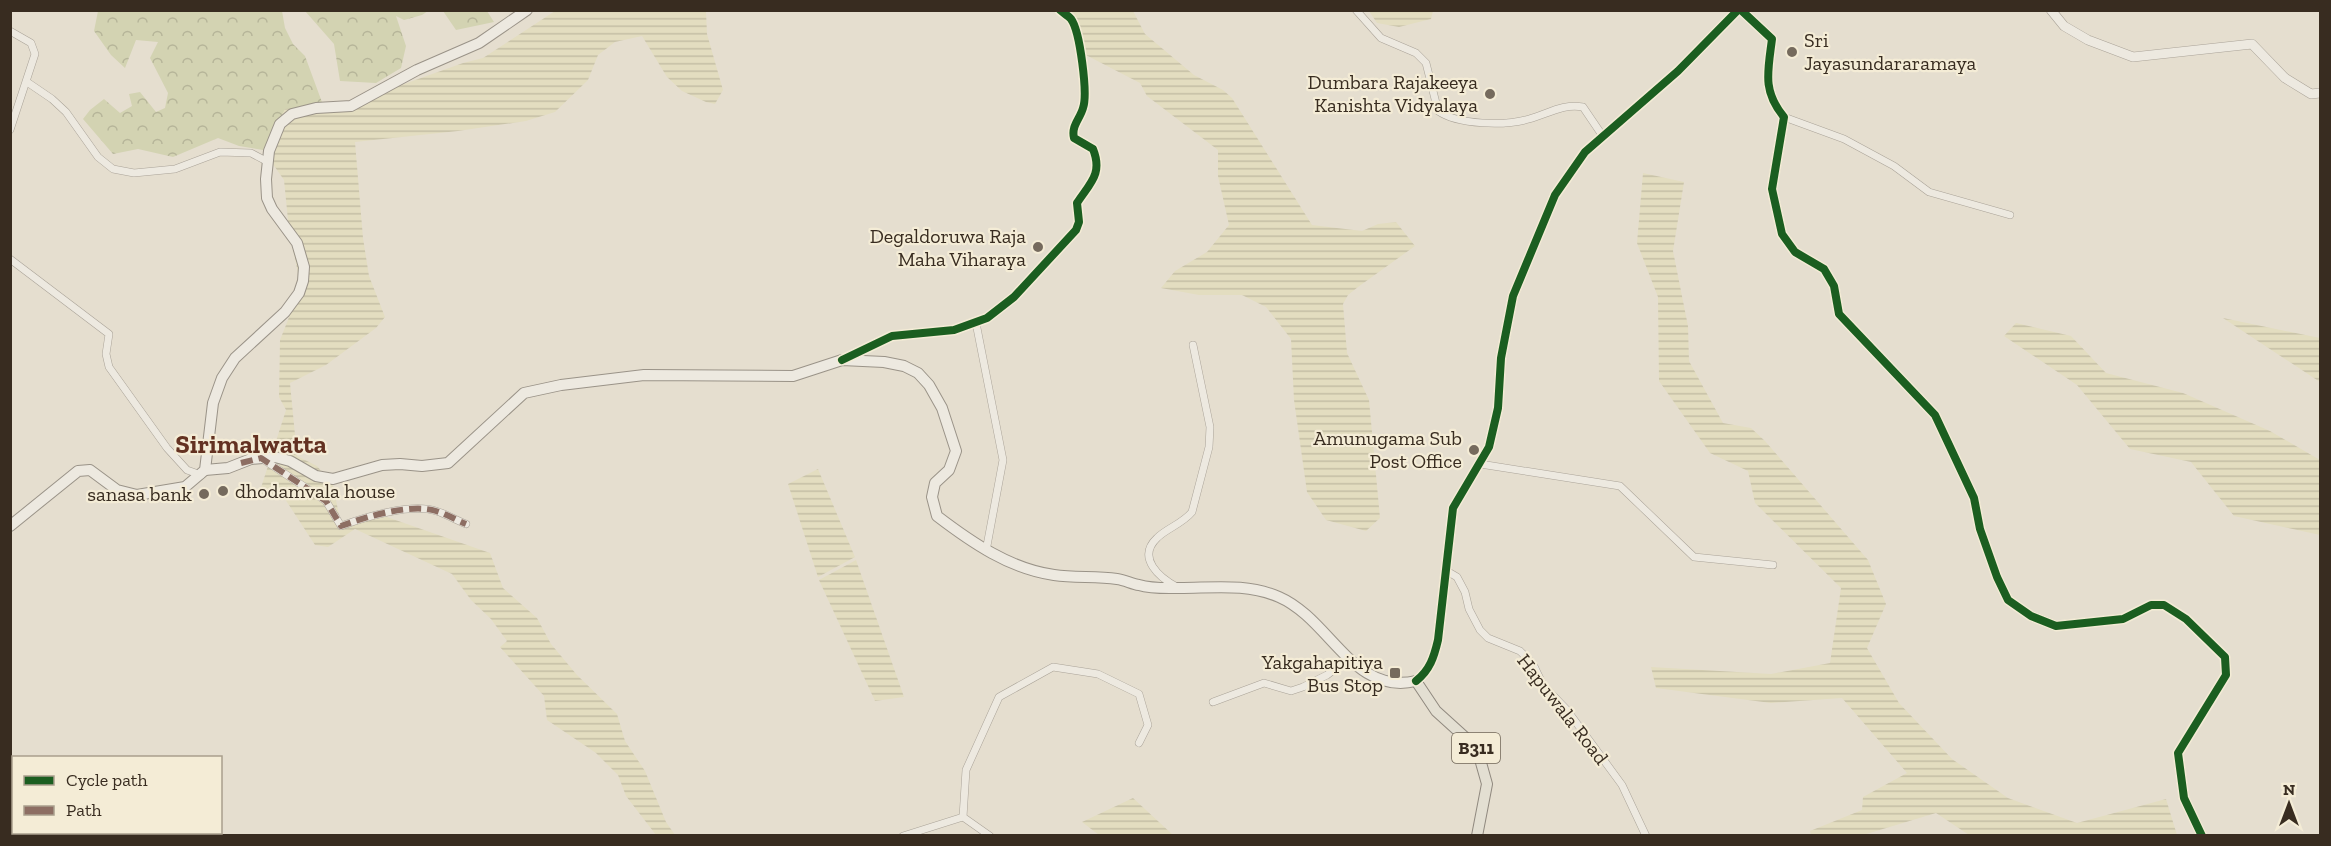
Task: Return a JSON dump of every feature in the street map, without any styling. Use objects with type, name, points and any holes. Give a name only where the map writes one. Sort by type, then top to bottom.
[{"type":"main road","points":[[203,473],[213,403],[222,378],[235,358],[285,312],[299,293],[303,281],[304,267],[297,243],[272,209],[267,198],[267,162],[280,124],[292,114],[316,108],[351,106],[417,70],[479,43],[527,10]]},
{"type":"main road","points":[[10,526],[78,471],[90,470],[117,490],[137,495],[185,487],[203,473],[261,458],[275,457],[290,461],[316,476],[333,479],[382,465],[422,466],[448,463],[524,393],[561,385],[644,375],[793,376],[842,360],[884,362],[904,366],[918,373],[929,385],[942,408],[956,451],[949,470],[935,483],[932,497],[934,511],[937,516],[968,540],[986,551],[1034,571],[1053,575],[1119,579],[1142,586],[1179,588],[1231,586],[1279,597],[1304,612],[1348,658],[1372,678],[1399,684],[1416,681]]},
{"type":"main road","name":"B311","points":[[1416,681],[1436,711],[1478,752],[1487,784],[1477,836]]},
{"type":"street","points":[[842,360],[892,336],[954,330],[987,318],[1014,297],[1076,230],[1077,203],[1096,176],[1098,161],[1093,149],[1074,138],[1072,132],[1086,96],[1080,52],[1072,20],[1060,10]]},
{"type":"street","points":[[1356,10],[1381,38],[1416,53],[1426,63],[1438,111],[1448,118],[1481,122],[1527,120],[1572,105],[1582,107],[1602,135]]},
{"type":"street","points":[[1416,681],[1428,670],[1435,656],[1452,508],[1489,447],[1498,408],[1501,358],[1513,296],[1555,195],[1585,152],[1602,135],[1678,70],[1740,10],[1772,39],[1768,72],[1769,88],[1772,104],[1784,117],[1844,139],[1894,166],[1929,192],[2010,215]]},
{"type":"street","points":[[2051,10],[2064,26],[2088,40],[2133,57],[2252,44],[2285,78],[2311,94],[2320,93]]},
{"type":"street","points":[[10,31],[31,43],[35,54],[10,130]]},
{"type":"street","points":[[27,82],[66,112],[98,157],[113,169],[134,173],[176,169],[220,152],[251,153],[267,162]]},
{"type":"street","points":[[10,99],[19,104]]},
{"type":"street","points":[[1784,117],[1772,189],[1782,234],[1795,252],[1824,269],[1834,286],[1839,314],[1935,415],[1974,498],[1980,529],[1996,578],[2008,600],[2031,616],[2056,626],[2123,619],[2151,605],[2164,605],[2186,619],[2225,657],[2226,675],[2178,753],[2184,798],[2202,836]]},
{"type":"street","points":[[10,259],[109,334],[106,354],[109,367],[167,448],[187,470],[203,473]]},
{"type":"street","points":[[976,323],[1003,460],[986,551]]},
{"type":"street","points":[[1179,588],[1162,579],[1153,570],[1149,554],[1155,539],[1186,519],[1192,512],[1209,447],[1210,427],[1194,345]]},
{"type":"street","points":[[261,458],[327,501],[341,526],[358,519],[417,508],[436,511],[466,524]]},
{"type":"street","points":[[1480,464],[1620,486],[1694,557],[1773,565]]},
{"type":"street","name":"Hapuwala Road","points":[[1445,570],[1457,577],[1480,630],[1488,638],[1520,651],[1533,664],[1543,685],[1567,710],[1622,785],[1646,836]]},
{"type":"street","points":[[1213,702],[1264,682],[1291,690],[1303,687],[1328,675],[1348,658]]},
{"type":"street","points":[[963,817],[966,770],[999,697],[1053,667],[1098,674],[1139,694],[1148,725],[1139,742]]},
{"type":"street","points":[[903,836],[963,817]]},
{"type":"street","points":[[963,817],[990,836]]},
{"type":"shaded area","points":[[555,11],[706,11],[707,34],[723,90],[715,104],[682,91],[667,77],[642,36],[615,42],[598,55],[588,80],[555,112],[526,121],[355,142],[363,238],[369,276],[385,317],[376,328],[326,365],[290,383],[297,456],[317,466],[333,485],[341,525],[384,516],[490,553],[503,588],[537,618],[551,644],[577,675],[617,714],[625,741],[645,771],[666,822],[675,835],[656,835],[626,796],[618,775],[596,753],[547,720],[544,696],[500,647],[507,641],[491,619],[471,600],[452,574],[355,529],[328,547],[315,545],[285,499],[258,497],[286,410],[279,397],[280,340],[301,287],[289,230],[284,180],[263,150],[285,108],[351,103],[483,58]]},
{"type":"shaded area","points":[[1060,11],[1133,11],[1145,34],[1194,75],[1223,90],[1232,98],[1312,225],[1362,231],[1378,224],[1396,222],[1415,246],[1348,295],[1343,304],[1347,353],[1369,400],[1380,518],[1366,531],[1326,520],[1307,492],[1294,400],[1291,339],[1266,307],[1242,295],[1199,295],[1161,288],[1175,271],[1207,252],[1229,225],[1218,176],[1218,150],[1147,96],[1140,83],[1080,52],[1072,20]]},
{"type":"shaded area","points":[[1369,11],[1433,11],[1431,19],[1399,27],[1377,23]]},
{"type":"shaded area","points":[[1643,173],[1684,182],[1673,251],[1688,326],[1689,361],[1723,423],[1751,428],[1765,441],[1868,560],[1886,604],[1867,648],[1899,703],[1952,759],[2008,798],[2077,823],[2166,799],[2177,835],[1969,835],[1936,813],[1863,835],[1811,835],[1810,831],[1862,810],[1863,797],[1907,773],[1842,698],[1771,703],[1656,688],[1651,667],[1771,674],[1830,663],[1841,588],[1755,503],[1748,471],[1710,453],[1659,381],[1658,297],[1637,243]]},
{"type":"shaded area","points":[[2223,318],[2320,338],[2320,382]]},
{"type":"shaded area","points":[[2016,323],[2071,336],[2106,373],[2183,393],[2270,431],[2320,460],[2320,535],[2234,516],[2191,462],[2130,449],[2077,385],[2004,336]]},
{"type":"shaded area","points":[[818,469],[855,557],[818,577],[788,484]]},
{"type":"shaded area","points":[[856,560],[904,697],[875,701],[819,580]]},
{"type":"shaded area","points":[[1133,798],[1173,835],[1099,835],[1082,822]]},
{"type":"green space","points":[[98,11],[282,11],[285,28],[293,44],[305,56],[323,105],[285,109],[263,150],[239,146],[218,138],[173,157],[138,149],[113,154],[83,119],[90,110],[104,99],[120,113],[132,106],[129,94],[140,92],[156,112],[165,108],[168,93],[150,58],[158,42],[136,40],[125,68],[111,55],[94,31]]},
{"type":"green space","points":[[305,11],[428,11],[404,20],[396,16],[406,46],[401,68],[376,83],[340,81],[334,44]]},
{"type":"green space","points":[[443,11],[487,11],[494,22],[456,30]]},
{"type":"marked path","points":[[241,463],[261,458],[326,501],[341,526],[375,515],[414,509],[436,511],[466,524]]},
{"type":"cycle path","points":[[842,360],[892,336],[954,330],[987,318],[1014,297],[1076,230],[1079,222],[1077,203],[1094,178],[1097,165],[1093,149],[1074,138],[1073,134],[1084,101],[1082,63],[1074,26],[1070,18],[1060,10]]},
{"type":"cycle path","points":[[1416,681],[1431,663],[1438,640],[1453,508],[1489,447],[1498,408],[1501,358],[1513,296],[1555,195],[1585,152],[1678,71],[1738,10]]},
{"type":"cycle path","points":[[1741,10],[1772,39],[1768,71],[1769,89],[1784,117],[1772,189],[1782,234],[1795,252],[1824,269],[1834,286],[1839,314],[1935,415],[1974,498],[1980,529],[2008,600],[2031,616],[2056,626],[2123,619],[2151,605],[2164,605],[2186,619],[2225,657],[2226,675],[2178,753],[2184,798],[2202,836]]},
{"type":"place","name":"Sri Jayasundararamaya","points":[[1792,52]]},
{"type":"place","name":"Dumbara Rajakeeya Kanishta Vidyalaya","points":[[1490,94]]},
{"type":"place","name":"Degaldoruwa Raja Maha Viharaya","points":[[1038,247]]},
{"type":"place","name":"Amunugama Sub Post Office","points":[[1474,450]]},
{"type":"place","name":"dhodamvala house","points":[[223,491]]},
{"type":"place","name":"sanasa bank","points":[[204,494]]},
{"type":"place","name":"Yakgahapitiya Bus Stop","points":[[1395,673]]},
{"type":"district","name":"Sirimalwatta","points":[[251,444]]}]
